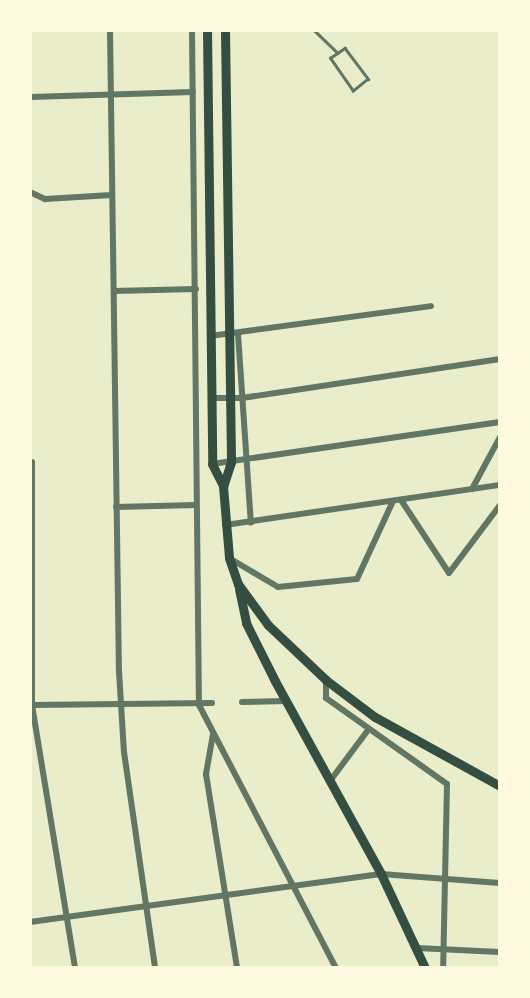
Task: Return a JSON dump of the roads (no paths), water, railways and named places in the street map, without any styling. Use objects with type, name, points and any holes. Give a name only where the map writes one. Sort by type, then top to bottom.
[{"type":"main road","points":[[207,30],[212,464],[223,486]]},
{"type":"main road","points":[[225,30],[226,334],[231,462],[223,486],[229,558],[246,623],[381,874],[425,968]]},
{"type":"main road","points":[[237,584],[268,625],[326,680],[375,716],[500,786]]},
{"type":"street","points":[[110,30],[121,702],[155,968]]},
{"type":"street","points":[[192,30],[199,705],[336,968]]},
{"type":"street","points":[[30,97],[111,97],[193,92]]},
{"type":"street","points":[[30,192],[46,199],[113,195]]},
{"type":"street","points":[[114,291],[196,289]]},
{"type":"street","points":[[210,336],[431,306]]},
{"type":"street","points":[[238,334],[251,523]]},
{"type":"street","points":[[211,398],[242,398],[500,359]]},
{"type":"street","points":[[212,464],[500,422]]},
{"type":"street","points":[[471,489],[500,437]]},
{"type":"street","points":[[32,462],[31,705],[75,968]]},
{"type":"street","points":[[225,525],[500,485]]},
{"type":"street","points":[[401,500],[449,573],[500,505]]},
{"type":"street","points":[[229,558],[278,587],[357,579],[393,501]]},
{"type":"street","points":[[116,507],[196,505]]},
{"type":"street","points":[[326,680],[326,698],[368,730],[441,775],[448,790],[443,968]]},
{"type":"street","points":[[242,702],[286,701]]},
{"type":"street","points":[[31,705],[212,703]]},
{"type":"street","points":[[330,781],[368,730]]},
{"type":"street","points":[[213,734],[206,774],[237,968]]},
{"type":"street","points":[[30,922],[381,874],[500,883]]},
{"type":"street","points":[[417,948],[500,952]]},
{"type":"lane","points":[[314,30],[338,52]]},
{"type":"lane","points":[[345,48],[368,79],[353,91],[330,58],[338,52],[345,48]]}]
